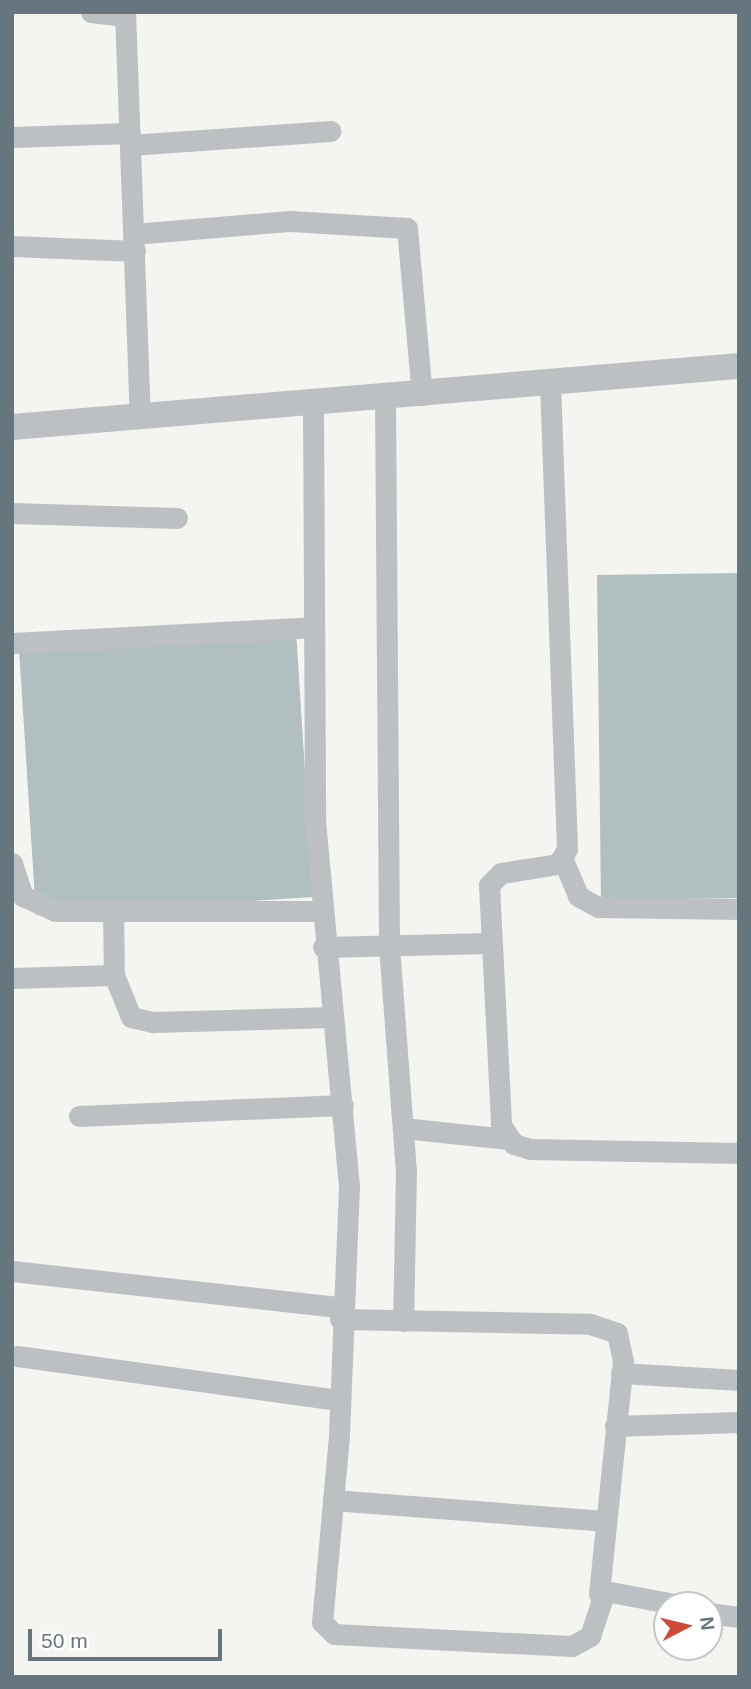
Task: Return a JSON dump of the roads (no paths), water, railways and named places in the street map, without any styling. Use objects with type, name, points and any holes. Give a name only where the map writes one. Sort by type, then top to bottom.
[{"type":"street","points":[[91,12],[125,14],[139,418]]},
{"type":"street","points":[[12,137],[130,139],[331,131]]},
{"type":"street","points":[[12,246],[135,243],[290,221],[407,228],[422,395]]},
{"type":"street","points":[[12,427],[313,405],[739,366]]},
{"type":"street","points":[[550,384],[563,860],[578,895],[598,907],[739,909]]},
{"type":"street","points":[[386,398],[389,946],[403,1128],[403,1321]]},
{"type":"street","points":[[12,1271],[340,1313],[403,1321],[602,1325],[617,1333],[621,1373],[604,1521],[599,1594],[590,1636],[572,1646],[334,1634],[322,1622],[320,1605],[333,1500],[341,1400],[340,1313],[349,1186],[343,1105],[320,911],[313,627],[313,405]]},
{"type":"street","points":[[12,513],[177,518]]},
{"type":"street","points":[[12,643],[313,627]]},
{"type":"street","points":[[508,1139],[501,1125],[489,943],[489,885],[495,876],[563,860]]},
{"type":"street","points":[[12,863],[30,903],[55,911],[320,911]]},
{"type":"street","points":[[113,913],[114,975],[122,1004],[140,1021],[332,1017]]},
{"type":"street","points":[[323,947],[489,943]]},
{"type":"street","points":[[12,978],[114,975]]},
{"type":"street","points":[[79,1116],[343,1105]]},
{"type":"street","points":[[403,1128],[508,1139],[530,1149],[739,1153]]},
{"type":"street","points":[[17,1356],[341,1400]]},
{"type":"street","points":[[621,1373],[739,1380]]},
{"type":"street","points":[[615,1426],[739,1422]]},
{"type":"street","points":[[333,1500],[604,1521]]},
{"type":"street","points":[[599,1594],[617,1589],[653,1598]]}]
